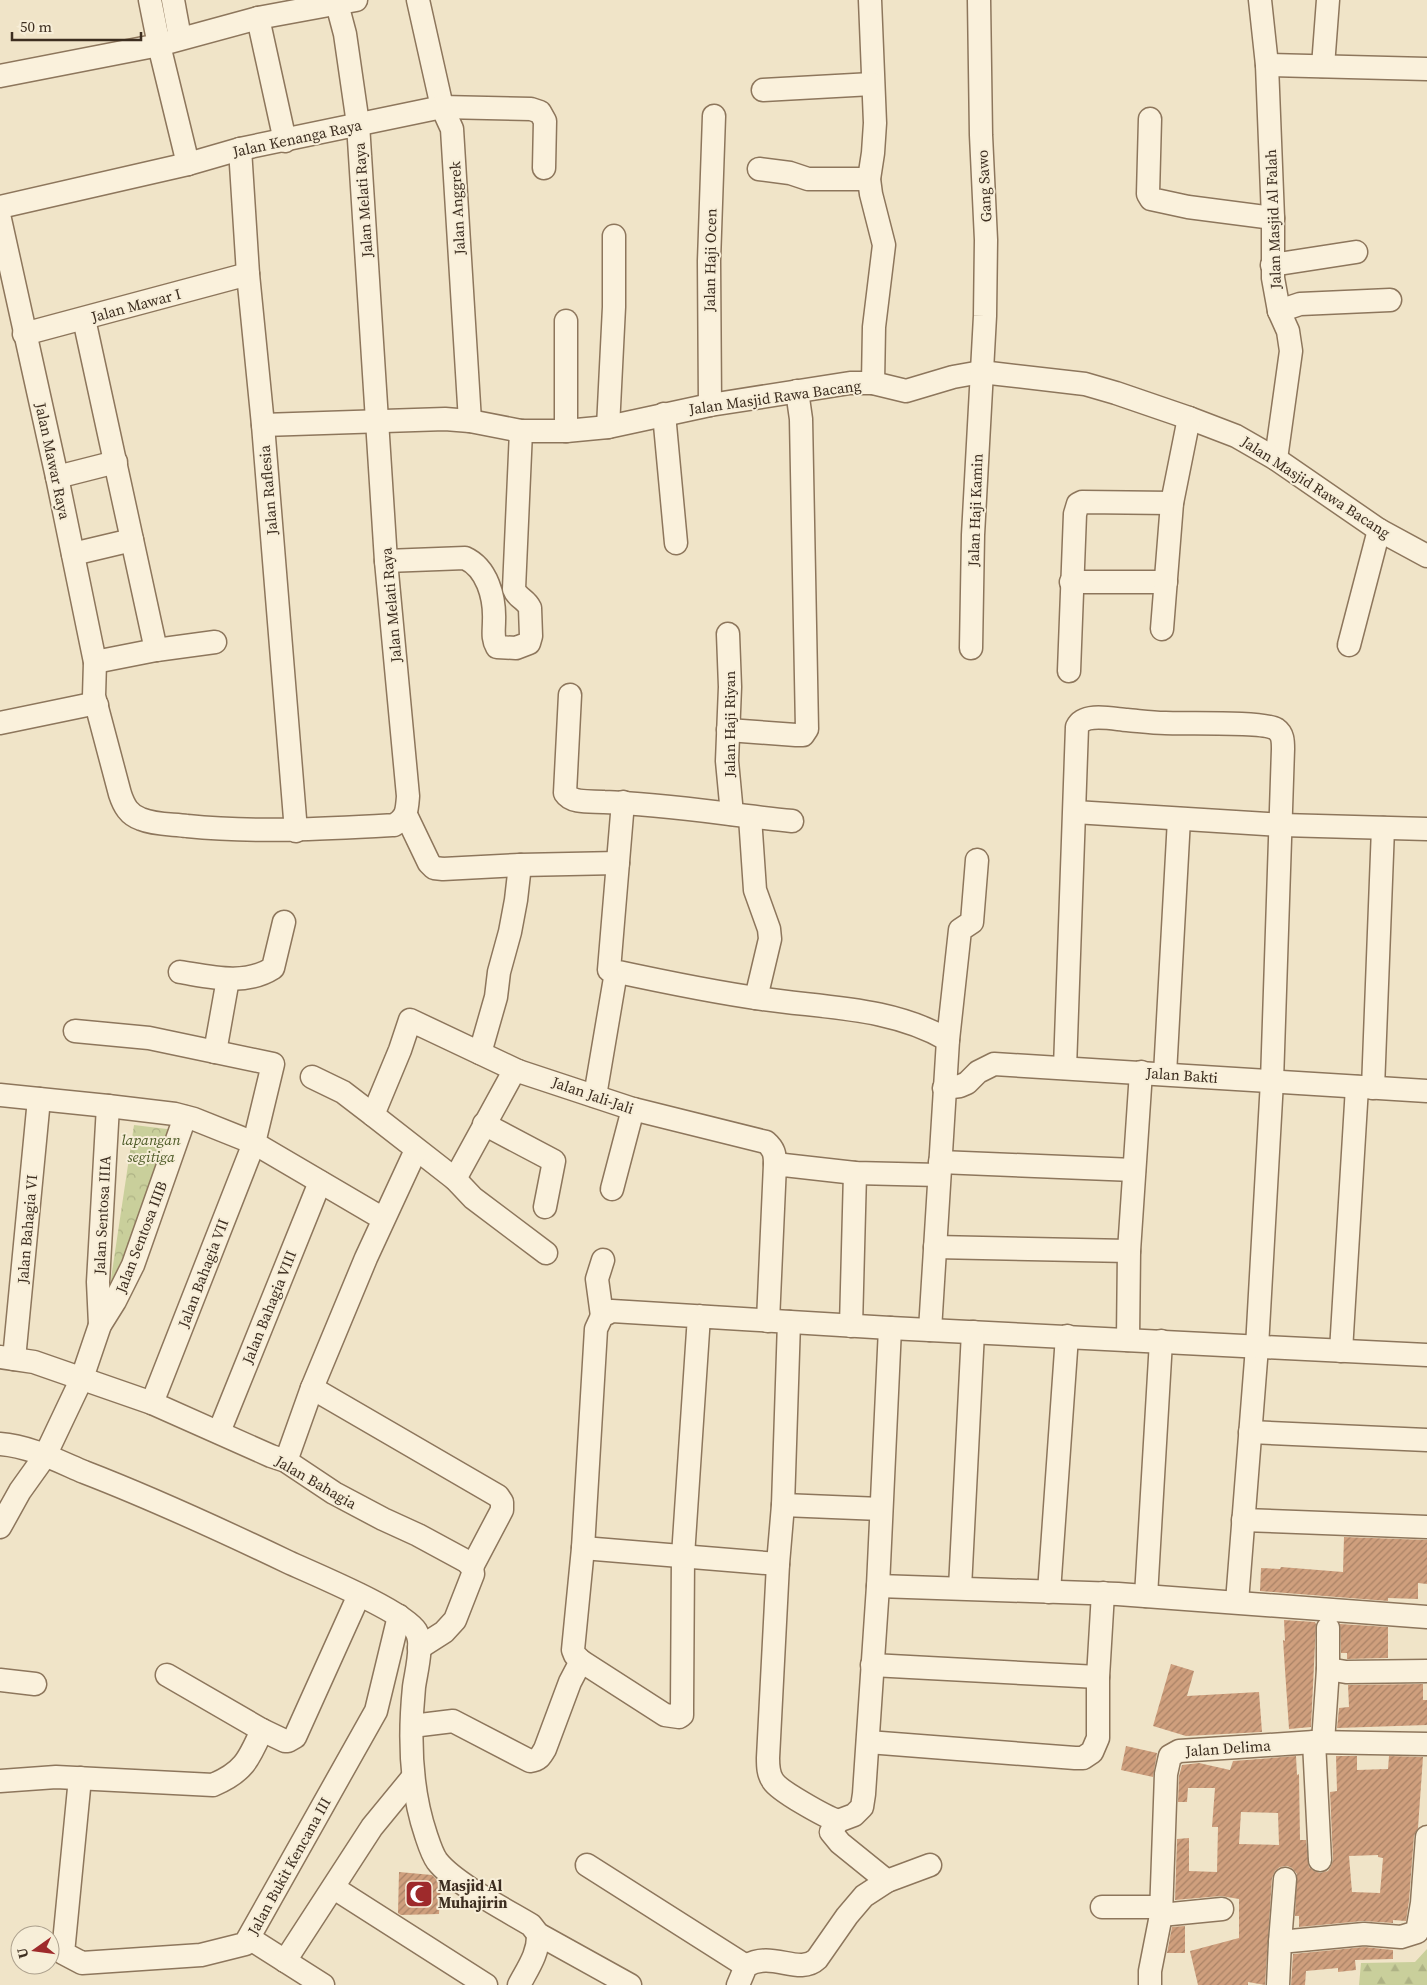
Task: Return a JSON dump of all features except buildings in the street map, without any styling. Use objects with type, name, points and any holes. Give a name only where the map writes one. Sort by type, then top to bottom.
[{"type":"street","points":[[150,0],[188,164]]},
{"type":"street","points":[[173,0],[180,38]]},
{"type":"street","name":"Jalan Anggrek","points":[[418,0],[442,107],[452,130],[470,420]]},
{"type":"street","points":[[870,0],[875,123],[874,153],[869,179],[884,245],[874,328],[873,383]]},
{"type":"street","name":"Gang Sawo","points":[[979,0],[981,135],[986,240],[985,316],[981,372]]},
{"type":"street","name":"Jalan Masjid Al Falah","points":[[1260,0],[1267,65],[1273,218],[1272,265],[1279,312],[1288,331],[1291,351],[1276,459]]},
{"type":"street","points":[[1324,66],[1328,0]]},
{"type":"street","points":[[0,76],[159,45],[258,18],[344,1]]},
{"type":"street","name":"Jalan Melati Raya","points":[[344,1],[345,34],[358,124],[386,561],[408,796],[406,815]]},
{"type":"street","points":[[258,18],[284,141]]},
{"type":"street","points":[[1267,65],[1427,69]]},
{"type":"street","points":[[763,90],[872,84]]},
{"type":"street","name":"Jalan Kenanga Raya","points":[[0,207],[188,164],[240,150],[442,107],[531,109],[540,112],[545,121],[544,168]]},
{"type":"street","name":"Jalan Haji Ocen","points":[[710,404],[709,260],[714,116]]},
{"type":"street","points":[[1150,119],[1148,194],[1151,199],[1188,207],[1273,218]]},
{"type":"street","name":"Jalan Raflesia","points":[[240,150],[248,274],[263,425],[296,831]]},
{"type":"street","points":[[760,169],[790,173],[808,179],[869,179]]},
{"type":"street","name":"Jalan Mawar Raya","points":[[0,219],[57,477],[95,662],[94,696],[97,705]]},
{"type":"street","points":[[608,427],[614,307],[614,236]]},
{"type":"street","points":[[1272,265],[1356,252]]},
{"type":"street","name":"Jalan Mawar I","points":[[24,334],[248,274]]},
{"type":"street","points":[[1279,312],[1300,304],[1390,300]]},
{"type":"street","points":[[84,319],[156,650]]},
{"type":"street","points":[[566,321],[566,432]]},
{"type":"street","name":"Jalan Masjid Rawa Bacang","points":[[263,425],[445,419],[470,420],[521,431],[566,432],[608,427],[710,404],[850,383],[873,383],[906,391],[953,377],[981,372],[1086,384],[1189,418],[1236,436],[1276,459],[1379,530],[1427,556]]},
{"type":"street","name":"Jalan Haji Kamin","points":[[971,648],[973,535],[981,372]]},
{"type":"street","points":[[728,730],[796,735],[803,734],[807,729],[801,419],[797,392]]},
{"type":"street","points":[[664,414],[676,543]]},
{"type":"street","points":[[1162,629],[1172,503],[1189,418]]},
{"type":"street","points":[[386,561],[465,558],[475,562],[484,573],[489,586],[494,618],[493,635],[496,645],[501,648],[526,646],[529,643],[531,628],[528,604],[517,597],[514,589],[521,431]]},
{"type":"street","points":[[57,477],[116,462]]},
{"type":"street","points":[[1069,671],[1071,582],[1075,514],[1078,504],[1088,502],[1172,503]]},
{"type":"street","points":[[1348,645],[1379,530]]},
{"type":"street","points":[[73,554],[132,540]]},
{"type":"street","points":[[1071,582],[1166,582]]},
{"type":"street","name":"Jalan Haji Riyan","points":[[728,634],[730,687],[727,760],[741,815],[755,890],[770,929],[770,938],[756,998]]},
{"type":"street","points":[[95,662],[156,650],[215,642]]},
{"type":"street","points":[[570,696],[565,793],[568,798],[578,801],[623,802],[792,820]]},
{"type":"street","points":[[0,723],[87,705],[97,705],[124,805],[132,814],[142,820],[201,827],[296,831],[394,825],[406,815],[429,863],[434,868],[618,862]]},
{"type":"street","points":[[1066,1068],[1076,812],[1077,726],[1080,721],[1084,718],[1104,718],[1165,723],[1269,726],[1276,729],[1283,738],[1282,825],[1272,1081],[1257,1347],[1237,1602]]},
{"type":"street","points":[[623,802],[609,970],[756,998],[861,1010],[907,1022],[936,1033],[948,1040]]},
{"type":"street","points":[[1076,812],[1282,825],[1427,829]]},
{"type":"street","points":[[1165,1074],[1179,819]]},
{"type":"street","points":[[1342,1351],[1365,1087],[1383,828]]},
{"type":"street","points":[[930,1330],[948,1040],[960,930],[972,922],[977,860]]},
{"type":"street","points":[[480,1053],[496,997],[510,932],[520,865]]},
{"type":"street","points":[[180,972],[228,979],[261,975],[273,968],[284,922]]},
{"type":"street","points":[[594,1096],[616,972]]},
{"type":"street","points":[[75,1032],[149,1038],[215,1052],[228,979]]},
{"type":"street","name":"Jalan Jali-Jali","points":[[373,1115],[400,1050],[410,1020],[518,1071],[633,1109],[766,1142],[775,1153],[775,1164]]},
{"type":"street","name":"Jalan Bahagia VII","points":[[152,1403],[254,1143],[273,1064],[215,1052]]},
{"type":"street","name":"Jalan Bakti","points":[[944,1088],[967,1083],[978,1072],[994,1064],[1427,1091]]},
{"type":"street","points":[[455,1179],[463,1168],[484,1124],[513,1073],[518,1071]]},
{"type":"street","points":[[1128,1340],[1130,1251],[1141,1072]]},
{"type":"street","points":[[312,1077],[343,1092],[455,1179],[473,1198],[546,1253]]},
{"type":"street","points":[[0,1095],[108,1106],[185,1117],[222,1129],[254,1143],[374,1214]]},
{"type":"street","name":"Jalan Bahagia VI","points":[[7,1358],[39,1099]]},
{"type":"street","name":"Jalan Sentosa IIIA","points":[[100,1325],[98,1282],[108,1106]]},
{"type":"street","points":[[612,1189],[633,1109]]},
{"type":"street","name":"Jalan Sentosa IIIB","points":[[100,1325],[115,1301],[133,1265],[185,1117]]},
{"type":"street","points":[[484,1124],[554,1161],[545,1207]]},
{"type":"street","points":[[286,1461],[312,1388],[366,1258],[416,1150]]},
{"type":"street","points":[[890,1328],[880,1509],[878,1586],[862,1807],[854,1815],[838,1821],[824,1817],[774,1783],[769,1773],[768,1758],[778,1564],[783,1505],[775,1164],[856,1173],[939,1168],[1134,1170]]},
{"type":"street","points":[[851,1326],[856,1173]]},
{"type":"street","name":"Jalan Bahagia VIII","points":[[219,1432],[320,1182]]},
{"type":"street","points":[[935,1247],[1130,1251]]},
{"type":"street","points":[[602,1260],[597,1279],[602,1316],[596,1329],[583,1548],[573,1650],[581,1661],[665,1715],[673,1717],[682,1715],[684,1556],[699,1316]]},
{"type":"street","points":[[602,1316],[612,1311],[851,1326],[1427,1355]]},
{"type":"street","points":[[0,1527],[20,1491],[45,1456],[82,1378],[100,1325]]},
{"type":"street","points":[[960,1588],[973,1332]]},
{"type":"street","points":[[1049,1592],[1067,1336]]},
{"type":"street","points":[[1146,1596],[1161,1342]]},
{"type":"street","name":"Jalan Bahagia","points":[[7,1358],[34,1362],[152,1403],[286,1461],[334,1493],[418,1535],[466,1561],[472,1567]]},
{"type":"street","points":[[312,1388],[498,1496],[502,1502],[502,1510],[472,1567],[473,1574],[455,1620],[444,1632],[419,1648]]},
{"type":"street","points":[[1250,1432],[1427,1440]]},
{"type":"street","points":[[0,1444],[45,1456],[157,1500],[359,1595],[399,1616],[417,1632],[419,1648],[412,1726],[413,1777],[418,1812],[437,1860],[448,1872],[531,1925],[538,1934],[630,1985]]},
{"type":"street","points":[[783,1505],[880,1509]]},
{"type":"street","points":[[1243,1520],[1427,1527]]},
{"type":"street","points":[[583,1548],[778,1564]]},
{"type":"street","points":[[878,1586],[1103,1593],[1427,1617]]},
{"type":"street","points":[[868,1742],[1083,1758],[1092,1752],[1098,1738],[1098,1677],[1103,1593]]},
{"type":"street","points":[[167,1675],[262,1730],[288,1741],[295,1737],[359,1595]]},
{"type":"street","name":"Jalan Bukit Kencana III","points":[[80,1778],[62,1953],[82,1963],[200,1955],[245,1944],[376,1711],[399,1616]]},
{"type":"street","points":[[1320,1860],[1319,1742],[1328,1669],[1328,1628]]},
{"type":"street","points":[[412,1726],[453,1721],[530,1761],[536,1760],[545,1749],[570,1682],[581,1661]]},
{"type":"street","points":[[872,1666],[1098,1677]]},
{"type":"street","points":[[1328,1669],[1346,1672],[1427,1671]]},
{"type":"street","points":[[0,1680],[35,1684]]},
{"type":"street","points":[[0,1781],[56,1777],[213,1785],[230,1778],[240,1770],[252,1752],[262,1730]]},
{"type":"street","name":"Jalan Delima","points":[[1150,1985],[1150,1971],[1161,1911],[1166,1774],[1170,1756],[1179,1752],[1319,1742],[1427,1744]]},
{"type":"street","points":[[285,1960],[334,1888],[372,1827],[413,1777]]},
{"type":"street","points":[[838,1821],[831,1832],[833,1836],[888,1881]]},
{"type":"street","points":[[1280,1942],[1364,1934],[1401,1937],[1415,1934],[1418,1931],[1422,1902],[1427,1837]]},
{"type":"street","points":[[587,1865],[742,1976],[761,1960],[802,1966],[810,1965],[817,1959],[847,1916],[864,1896],[888,1881],[930,1865]]},
{"type":"street","points":[[1278,1985],[1285,1879]]},
{"type":"street","points":[[334,1888],[486,1985]]},
{"type":"street","points":[[1102,1907],[1161,1911],[1222,1910]]},
{"type":"street","points":[[519,1985],[536,1954],[539,1944],[538,1934]]},
{"type":"street","points":[[248,1938],[323,1985]]},
{"type":"green space","name":"lapangan segitiga","points":[[134,1125],[175,1130],[177,1141],[109,1292]]},
{"type":"green space","points":[[1427,1949],[1427,1985],[1359,1985],[1361,1963],[1415,1962]]},
{"type":"place","name":"Masjid Al Muhajirin","points":[[419,1894]]}]
